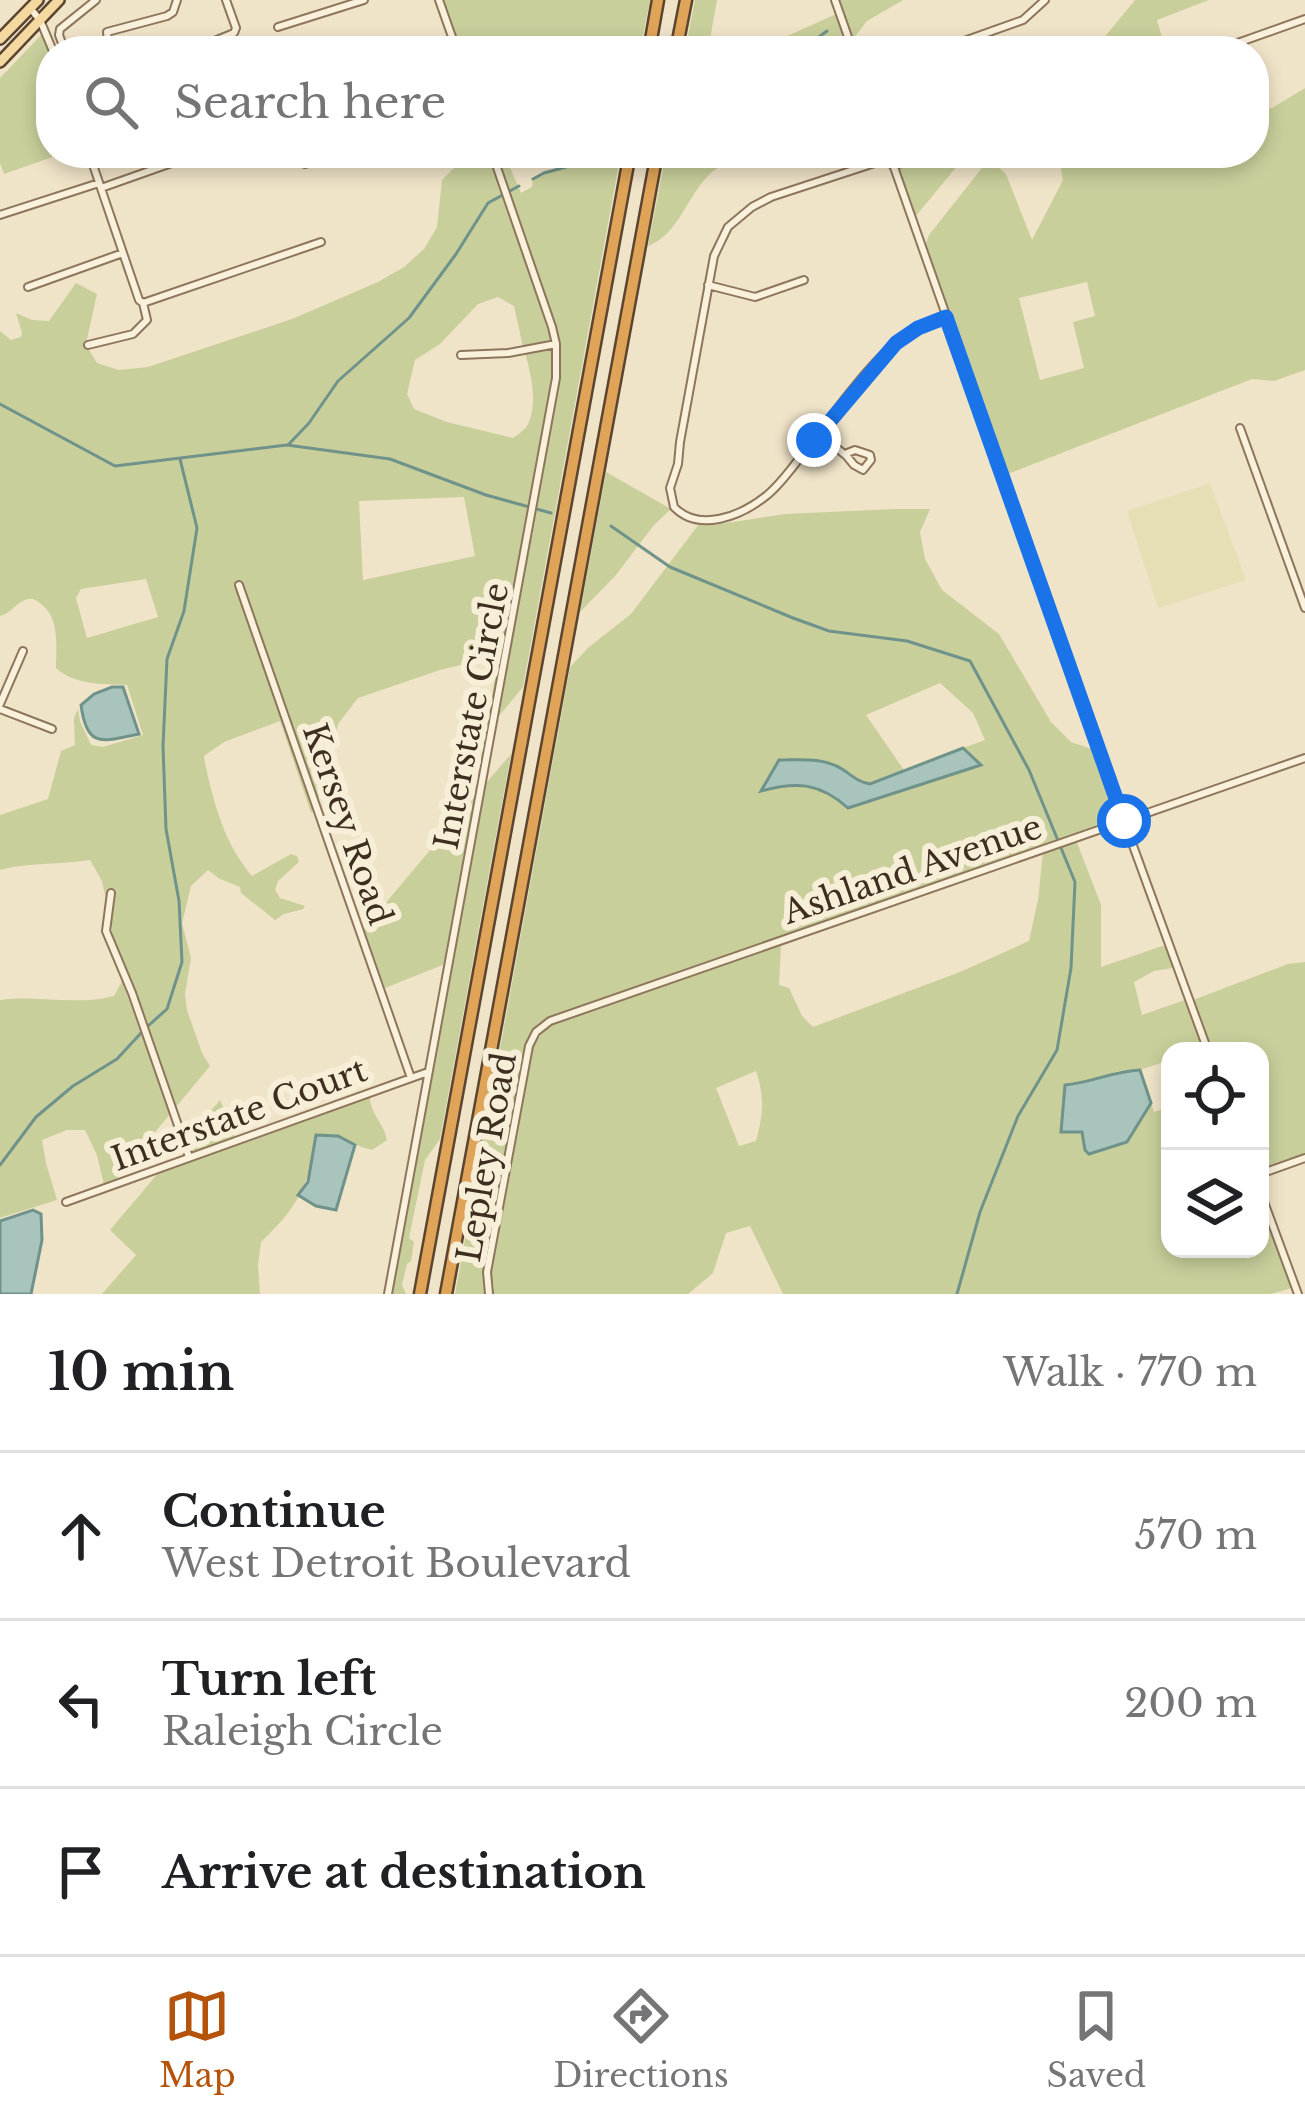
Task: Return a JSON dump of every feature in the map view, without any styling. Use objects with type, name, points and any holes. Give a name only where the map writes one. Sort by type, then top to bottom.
[{"type":"highway","points":[[652,36],[658,0]]},
{"type":"highway","points":[[679,36],[686,0]]},
{"type":"highway","points":[[420,1294],[627,168]]},
{"type":"highway","points":[[446,1294],[655,168]]},
{"type":"main road","points":[[0,62],[59,0]]},
{"type":"main road","points":[[0,39],[34,4]]},
{"type":"street","points":[[59,36],[60,29],[96,0]]},
{"type":"street","points":[[107,36],[106,32],[167,16],[177,0]]},
{"type":"street","points":[[226,0],[236,28],[231,36]]},
{"type":"street","points":[[278,27],[364,0]]},
{"type":"street","points":[[439,0],[452,36]]},
{"type":"street","points":[[835,0],[848,36]]},
{"type":"street","points":[[978,36],[1023,20],[1045,0]]},
{"type":"street","points":[[34,4],[46,36]]},
{"type":"street","points":[[1257,36],[1305,19]]},
{"type":"street","points":[[88,345],[133,334],[147,320],[94,168]]},
{"type":"street","points":[[0,215],[153,168]]},
{"type":"street","name":"Interstate Circle","points":[[388,1294],[556,378],[556,344],[497,168]]},
{"type":"street","points":[[863,168],[771,197],[743,213],[721,238],[670,488],[674,507],[691,519],[706,521],[745,509],[768,495],[896,343],[946,317]]},
{"type":"street","points":[[894,168],[1205,1042]]},
{"type":"street","points":[[143,303],[321,242]]},
{"type":"street","points":[[28,287],[123,254]]},
{"type":"street","points":[[708,285],[755,297],[804,280]]},
{"type":"street","points":[[461,355],[556,344]]},
{"type":"street","points":[[1240,428],[1305,608]]},
{"type":"street","points":[[819,434],[844,454]]},
{"type":"street","name":"Kersey Road","points":[[239,585],[411,1078]]},
{"type":"street","points":[[23,651],[0,707],[52,729]]},
{"type":"street","name":"Ashland Avenue","points":[[538,1030],[590,1006],[1305,758]]},
{"type":"street","points":[[111,893],[106,931],[189,1157]]},
{"type":"street","name":"Lepley Road","points":[[489,1294],[488,1273],[529,1046],[538,1030]]},
{"type":"street","name":"Interstate Court","points":[[66,1202],[428,1072]]},
{"type":"street","points":[[1269,1171],[1305,1158]]},
{"type":"street","points":[[1269,1215],[1298,1294]]},
{"type":"shaded area","points":[[1210,483],[1246,580],[1158,608],[1127,511]]},
{"type":"green space","points":[[442,0],[650,0],[643,36],[455,36]]},
{"type":"green space","points":[[695,0],[717,0],[711,36],[688,36]]},
{"type":"green space","points":[[839,0],[903,0],[867,21],[852,36]]},
{"type":"green space","points":[[1135,0],[1209,0],[1157,20],[1162,36],[1105,36]]},
{"type":"green space","points":[[836,14],[843,36],[787,36]]},
{"type":"green space","points":[[36,40],[36,163],[4,174],[0,163],[0,78]]},
{"type":"green space","points":[[1305,88],[1305,370],[1274,381],[1252,379],[1005,475],[925,246],[929,235],[982,168],[999,168],[1006,174],[1032,240],[1063,180],[1061,168],[1269,168],[1269,108]],"holes":[[[1087,282],[1095,316],[1073,322],[1084,368],[1040,380],[1019,298]]]},
{"type":"green space","points":[[454,168],[493,168],[552,342],[523,347],[514,306],[498,297],[478,304],[440,344],[415,360],[407,394],[414,409],[513,438],[527,426],[533,407],[525,353],[553,348],[554,367],[490,727],[487,731],[498,656],[358,698],[338,724],[318,800],[242,582],[235,584],[313,809],[311,813],[280,721],[224,742],[204,756],[205,763],[221,822],[242,863],[252,876],[291,854],[297,856],[299,862],[275,890],[280,898],[305,906],[275,920],[241,893],[240,887],[208,870],[191,886],[182,923],[191,958],[185,994],[210,1066],[176,1107],[115,944],[109,919],[114,890],[108,890],[106,900],[90,860],[0,870],[0,815],[48,799],[61,751],[75,745],[78,709],[91,745],[103,747],[143,735],[127,685],[80,681],[56,668],[54,625],[41,604],[26,600],[0,616],[0,331],[11,340],[21,337],[16,313],[49,321],[76,283],[97,294],[85,348],[97,363],[119,370],[148,367],[292,319],[378,282],[424,249],[437,227],[442,180]],"holes":[[[464,497],[475,556],[363,580],[359,501]],[[146,579],[158,617],[87,638],[76,598],[81,589]]]},
{"type":"green space","points":[[501,168],[510,168],[521,193],[532,187],[533,180],[560,168],[618,168],[523,687],[499,716],[561,366],[556,326]]},
{"type":"green space","points":[[663,168],[718,168],[668,232],[648,246]]},
{"type":"green space","points":[[898,168],[956,168],[915,217]]},
{"type":"green space","points":[[606,472],[671,509],[580,612]]},
{"type":"green space","points":[[930,509],[920,532],[925,559],[942,590],[999,634],[1051,722],[1071,742],[1095,750],[1119,819],[541,1023],[526,1046],[484,1273],[485,1294],[455,1294],[570,667],[631,614],[699,524],[785,514]],"holes":[[[940,683],[973,713],[985,740],[963,748],[980,764],[849,807],[809,787],[763,790],[841,768],[865,783],[904,770],[866,715]]]},
{"type":"green space","points":[[511,754],[440,1139],[425,1160],[409,1238],[414,1242],[402,1285],[406,1294],[391,1294],[486,783]]},
{"type":"green space","points":[[477,794],[445,964],[385,988],[363,930]]},
{"type":"green space","points":[[1076,840],[1101,905],[1101,967],[1165,945],[1173,968],[1134,982],[1142,1015],[1185,1000],[1200,1042],[1161,1042],[1161,1063],[1065,1085],[1085,1150],[1127,1142],[1151,1103],[1154,1112],[1161,1110],[1161,1258],[1269,1258],[1269,1226],[1292,1288],[1271,1294],[783,1294],[750,1226],[726,1233],[713,1273],[688,1294],[493,1294],[491,1273],[533,1047],[546,1027],[843,922],[781,945],[779,985],[789,988],[802,1016],[813,1027],[1029,941],[1043,852]],"holes":[[[756,1071],[762,1106],[756,1141],[739,1146],[716,1088]]]},
{"type":"green space","points":[[1305,962],[1305,1155],[1269,1168],[1269,1042],[1209,1042],[1193,1000]]},
{"type":"green space","points":[[122,981],[170,1114],[115,1181],[104,1185],[85,1130],[67,1130],[42,1140],[57,1200],[0,1218],[0,1000],[100,999],[114,996]]},
{"type":"green space","points":[[370,1095],[387,1140],[372,1150],[316,1136],[300,1195],[261,1242],[260,1294],[102,1294],[136,1255],[110,1230],[159,1172]]},
{"type":"green space","points":[[220,1100],[235,1137],[192,1153],[186,1140]]},
{"type":"water","points":[[112,687],[123,687],[139,734],[106,740],[88,730],[81,705]]},
{"type":"water","points":[[963,748],[981,765],[848,808],[808,786],[761,791],[779,760],[827,763],[870,784]]},
{"type":"water","points":[[1140,1070],[1151,1103],[1127,1142],[1089,1154],[1082,1132],[1061,1132],[1065,1085]]},
{"type":"water","points":[[316,1135],[338,1136],[355,1145],[336,1210],[316,1206],[298,1195],[308,1182]]},
{"type":"water","points":[[33,1210],[41,1214],[42,1240],[31,1294],[0,1294],[0,1221]]},
{"type":"waterway","points":[[820,36],[827,31]]},
{"type":"waterway","points":[[533,179],[562,168]]},
{"type":"waterway","points":[[289,444],[338,381],[409,318],[488,203],[519,186]]},
{"type":"waterway","points":[[0,404],[115,466],[287,445],[390,459],[486,495],[551,513]]},
{"type":"waterway","points":[[148,1026],[167,1009],[182,962],[179,901],[166,829],[163,746],[167,659],[184,611],[197,528],[180,459]]},
{"type":"waterway","points":[[611,526],[670,567],[793,618],[829,631],[907,641],[970,661],[1029,770],[1075,882],[1071,968],[1057,1050],[1018,1116],[980,1212],[957,1294]]},
{"type":"waterway","points":[[0,1165],[36,1117],[73,1086],[117,1059],[141,1033]]},
{"type":"route","points":[[814,440],[887,351],[918,328],[946,317],[1124,821]]}]
